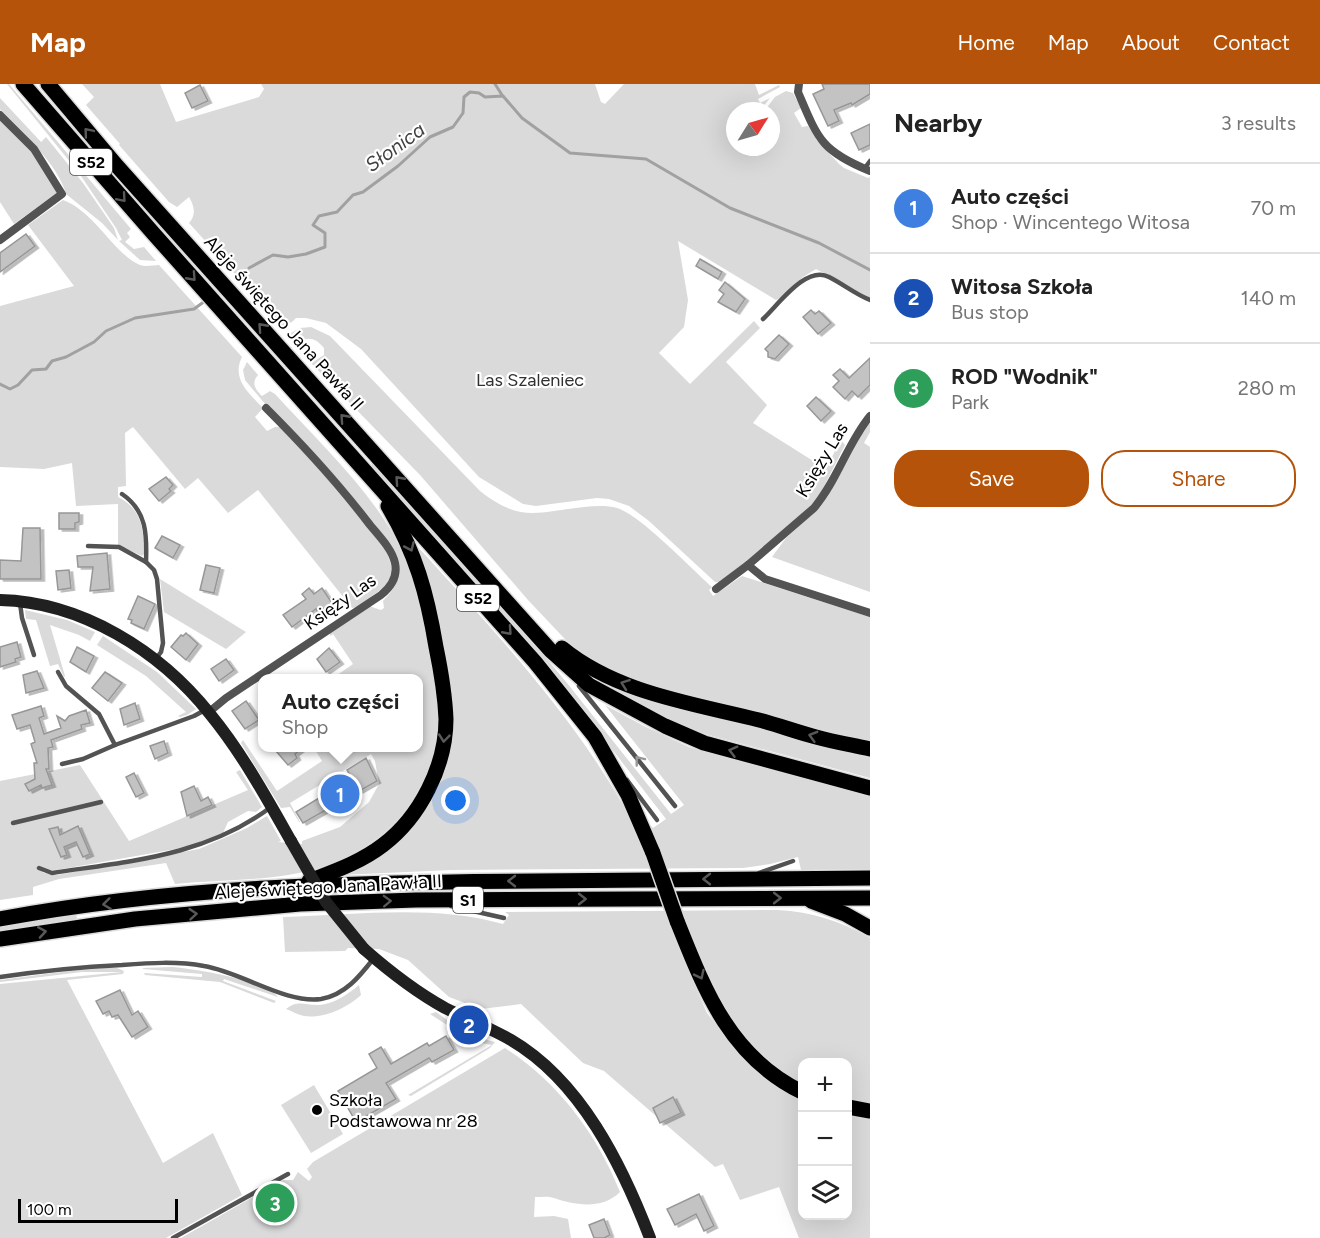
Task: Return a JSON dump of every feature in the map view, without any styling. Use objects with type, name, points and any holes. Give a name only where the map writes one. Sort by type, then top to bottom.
[{"type":"highway","name":"Aleje świętego Jana Pawła II","points":[[23,84],[358,462]]},
{"type":"highway","name":"Aleje świętego Jana Pawła II","points":[[48,84],[168,223],[494,586]]},
{"type":"highway","name":"S52","points":[[358,462],[535,662],[595,736]]},
{"type":"highway","points":[[298,885],[349,865],[383,845],[405,824],[423,797],[432,782],[443,747],[446,720],[443,687],[428,598],[416,561],[404,535],[388,506],[358,462]]},
{"type":"highway","name":"S52","points":[[494,586],[551,651]]},
{"type":"highway","points":[[494,586],[576,659],[612,679],[649,693],[870,749]]},
{"type":"highway","points":[[551,651],[589,685],[665,726],[704,742],[870,788]]},
{"type":"highway","points":[[595,736],[628,795],[677,921],[712,1001],[734,1038],[760,1065],[798,1089]]},
{"type":"highway","name":"S1","points":[[298,885],[413,881],[870,878]]},
{"type":"highway","name":"Aleje świętego Jana Pawła II","points":[[0,919],[126,901],[298,885]]},
{"type":"highway","name":"Aleje świętego Jana Pawła II","points":[[0,939],[158,917],[300,904],[416,900],[803,898]]},
{"type":"highway","points":[[803,898],[845,914],[870,928]]},
{"type":"highway","name":"S1","points":[[803,898],[870,898]]},
{"type":"highway","points":[[852,1108],[870,1111]]},
{"type":"street","points":[[799,84],[798,92],[820,140],[837,156],[867,170]]},
{"type":"street","points":[[0,115],[34,149],[62,194],[0,240]]},
{"type":"street","name":"Księży Las","points":[[263,674],[381,595],[391,585],[395,575],[393,557],[380,538],[333,479],[266,408]]},
{"type":"street","name":"Księży Las","points":[[716,589],[748,566],[814,508],[822,498],[853,439],[870,416]]},
{"type":"street","points":[[748,566],[765,579],[870,613]]},
{"type":"street","points":[[0,600],[51,606],[85,618],[111,631],[155,660],[182,683],[208,710],[240,755],[326,902],[364,948],[423,995],[522,1048],[558,1078],[586,1113],[611,1154],[650,1238]]},
{"type":"street","name":"Księży Las","points":[[208,710],[258,678]]},
{"type":"lane","points":[[867,170],[870,161]]},
{"type":"lane","points":[[763,319],[804,279],[814,274],[830,277],[870,300]]},
{"type":"lane","points":[[122,494],[132,502],[144,520],[146,562]]},
{"type":"lane","points":[[88,546],[120,548],[146,562],[154,570],[157,579],[163,648],[155,660]]},
{"type":"lane","points":[[20,601],[22,618],[34,655]]},
{"type":"lane","points":[[551,651],[675,806]]},
{"type":"lane","points":[[58,672],[66,686],[99,714],[115,745]]},
{"type":"lane","points":[[62,764],[83,759],[208,710]]},
{"type":"lane","points":[[595,736],[657,820]]},
{"type":"lane","points":[[13,823],[101,802]]},
{"type":"lane","points":[[39,868],[52,873],[185,850],[235,830],[271,807]]},
{"type":"lane","points":[[740,879],[794,861]]},
{"type":"lane","points":[[416,900],[504,918]]},
{"type":"lane","points":[[0,977],[85,966],[189,964],[223,970],[291,996],[313,999],[333,996],[342,991],[375,957]]},
{"type":"lane","points":[[173,1238],[288,1174]]},
{"type":"green space","points":[[7,84],[131,229],[127,233],[130,237],[125,242],[134,249],[144,247],[156,261],[140,260],[119,241],[122,240],[116,228],[79,173]]},
{"type":"green space","name":"Las Szaleniec","points":[[82,84],[160,84],[176,122],[259,97],[264,89],[261,84],[595,84],[601,102],[605,104],[624,84],[755,84],[759,95],[779,85],[780,87],[758,99],[760,102],[726,102],[726,156],[780,156],[780,102],[771,102],[786,91],[793,93],[801,108],[794,113],[802,127],[808,126],[817,140],[844,168],[870,177],[870,298],[816,269],[776,300],[678,241],[688,300],[684,327],[659,353],[690,384],[754,321],[760,328],[726,362],[767,405],[753,423],[826,469],[846,429],[842,441],[845,445],[819,496],[810,507],[720,582],[715,582],[649,521],[629,506],[609,499],[597,498],[536,506],[523,504],[479,477],[361,349],[326,323],[296,318],[282,326],[189,223],[194,211],[189,197],[177,207],[169,202],[86,105],[94,97]]},
{"type":"green space","points":[[0,98],[41,142],[46,137],[83,183],[114,228],[118,240],[102,223],[66,194],[62,183],[47,160],[0,109]]},
{"type":"green space","points":[[0,119],[31,150],[57,193],[14,224],[0,202]]},
{"type":"green space","points":[[63,200],[85,213],[131,260],[142,266],[159,265],[242,357],[239,365],[240,379],[247,391],[263,408],[255,417],[267,431],[281,427],[331,481],[387,553],[391,574],[380,590],[360,605],[352,608],[258,490],[228,513],[198,478],[185,489],[133,427],[125,433],[126,486],[118,487],[118,497],[132,508],[140,521],[144,545],[142,556],[118,545],[118,504],[76,506],[72,463],[44,469],[0,467],[0,306],[74,286],[28,225]]},
{"type":"green space","points":[[311,327],[330,336],[480,491],[507,508],[541,513],[592,506],[617,508],[638,520],[665,543],[712,587],[709,590],[713,596],[742,576],[870,617],[870,743],[652,689],[627,681],[580,655],[528,600],[420,475],[311,363],[324,355],[324,348],[312,339],[305,339],[297,343],[289,334],[300,328]]},
{"type":"green space","points":[[247,362],[258,375],[254,383],[262,396],[270,391],[275,394],[353,478],[388,525],[411,574],[416,574],[433,661],[440,713],[436,747],[424,779],[414,799],[386,831],[351,855],[310,871],[260,878],[175,884],[166,863],[59,879],[33,887],[33,895],[0,900],[0,781],[80,765],[129,841],[248,790],[236,772],[240,770],[262,807],[256,812],[248,811],[228,822],[223,833],[187,847],[57,870],[40,870],[57,875],[199,849],[247,828],[267,816],[281,841],[278,842],[302,844],[302,841],[340,827],[369,802],[379,784],[375,761],[371,754],[290,803],[299,822],[290,807],[281,808],[241,743],[243,740],[277,791],[322,761],[316,752],[423,752],[423,674],[339,674],[353,664],[333,634],[330,636],[330,632],[369,606],[381,610],[384,608],[383,601],[397,580],[399,564],[245,380],[243,370]]},
{"type":"green space","points":[[870,423],[870,432],[864,443],[870,447],[870,592],[772,557],[786,538],[821,506],[857,441]]},
{"type":"green space","points":[[375,462],[480,579],[567,683],[671,814],[684,805],[605,705],[689,747],[870,796],[870,869],[801,870],[798,857],[743,868],[451,870],[341,875],[362,865],[443,769],[434,600],[419,548],[506,645],[561,712],[610,783],[632,821],[644,818],[653,828],[666,819],[567,691],[370,466]]},
{"type":"green space","points":[[160,579],[246,632],[226,649],[164,612]]},
{"type":"green space","points":[[25,610],[67,620],[95,632],[90,641],[50,625],[64,677],[58,664],[50,666],[36,620],[26,619]]},
{"type":"green space","points":[[103,636],[157,672],[196,709],[187,715],[178,716],[186,712],[146,676],[97,645]]},
{"type":"green space","points":[[617,690],[870,754],[870,778],[698,732],[660,717]]},
{"type":"green space","points":[[778,910],[826,918],[870,938],[870,1105],[852,1101],[852,1058],[798,1058],[798,1082],[775,1068],[753,1050],[731,1025],[692,947],[678,947],[707,1013],[726,1037],[798,1093],[798,1220],[852,1220],[852,1113],[870,1117],[870,1238],[799,1238],[779,1187],[740,1200],[723,1164],[715,1167],[604,1071],[583,1063],[521,1004],[481,1009],[449,997],[408,960],[379,949],[348,948],[345,951],[285,952],[283,917],[422,912],[476,918],[503,924],[509,915],[505,912]]},
{"type":"green space","points":[[76,914],[76,920],[0,932],[0,926]]},
{"type":"green space","points":[[172,967],[245,981],[259,985],[278,997],[224,979],[223,981],[276,1001],[274,1003],[220,982],[145,975],[144,973],[202,977],[202,974],[143,969]]},
{"type":"green space","points":[[117,968],[124,971],[123,974],[67,980],[163,1163],[213,1133],[242,1195],[166,1238],[0,1238],[0,984],[122,972],[82,972],[0,982],[0,980]]},
{"type":"green space","points":[[359,985],[361,995],[342,1008],[327,1014],[304,1016],[286,1009],[299,1004],[320,1005],[331,1002]]},
{"type":"green space","points":[[436,1012],[464,1030],[495,1042],[490,1048],[411,1096],[408,1095],[492,1045],[467,1038],[430,1014]]},
{"type":"green space","points":[[505,1048],[542,1077],[574,1111],[600,1150],[620,1192],[605,1202],[596,1204],[570,1203],[550,1197],[535,1197],[534,1217],[554,1216],[568,1219],[571,1238],[181,1238],[283,1180],[293,1180],[298,1172],[309,1181],[312,1177],[307,1169],[313,1162]]},
{"type":"green space","points":[[314,1085],[343,1134],[311,1153],[281,1105]]},
{"type":"building","points":[[822,84],[870,84],[870,94],[852,105],[851,103],[834,110],[839,121],[828,126],[813,94],[824,89]]},
{"type":"building","points":[[200,85],[208,101],[192,108],[185,93]]},
{"type":"building","points":[[870,124],[870,145],[859,150],[851,133]]},
{"type":"building","points":[[26,234],[35,246],[0,272],[0,253]]},
{"type":"building","points":[[700,259],[722,272],[718,279],[696,266]]},
{"type":"building","points":[[725,282],[745,299],[736,312],[718,302],[724,294],[719,290]]},
{"type":"building","points":[[811,310],[815,314],[819,311],[831,323],[818,334],[803,317]]},
{"type":"building","points":[[779,335],[789,344],[775,359],[768,357],[765,349]]},
{"type":"building","points":[[870,358],[870,385],[858,397],[852,391],[845,399],[833,387],[839,381],[833,375],[840,369],[849,378]]},
{"type":"building","points":[[816,397],[831,411],[821,421],[807,406]]},
{"type":"building","points":[[166,477],[173,485],[169,489],[171,491],[159,501],[149,489]]},
{"type":"building","points":[[59,513],[79,513],[79,522],[75,523],[75,529],[59,529]]},
{"type":"building","points":[[23,528],[40,528],[41,579],[0,579],[0,560],[21,561]]},
{"type":"building","points":[[162,536],[180,545],[173,558],[155,548]]},
{"type":"building","points":[[107,553],[110,589],[90,591],[93,567],[78,567],[77,556]]},
{"type":"building","points":[[206,565],[220,568],[214,593],[200,590]]},
{"type":"building","points":[[69,570],[71,588],[58,590],[56,571]]},
{"type":"building","points":[[309,588],[314,594],[322,588],[332,603],[323,609],[317,611],[316,609],[292,627],[283,615],[306,599],[302,594]]},
{"type":"building","points":[[138,596],[155,604],[144,629],[131,623],[132,620],[128,619]]},
{"type":"building","points":[[186,633],[198,644],[186,660],[171,647],[181,635]]},
{"type":"building","points":[[17,642],[21,657],[15,659],[16,662],[0,667],[0,647]]},
{"type":"building","points":[[77,647],[94,656],[86,672],[70,662]]},
{"type":"building","points":[[329,648],[340,662],[326,672],[317,659]]},
{"type":"building","points":[[226,659],[234,670],[219,681],[211,669]]},
{"type":"building","points":[[37,671],[44,688],[26,693],[23,675]]},
{"type":"building","points":[[105,672],[122,683],[108,701],[92,688]]},
{"type":"building","points":[[246,701],[258,721],[245,729],[232,711]]},
{"type":"building","points":[[135,703],[140,719],[124,725],[120,709]]},
{"type":"building","points":[[41,706],[44,716],[39,718],[44,734],[61,728],[57,716],[65,721],[69,716],[86,710],[90,723],[81,725],[82,729],[51,740],[53,747],[48,748],[49,769],[46,769],[52,785],[42,788],[41,785],[29,791],[25,784],[35,779],[34,763],[37,763],[31,744],[35,742],[30,725],[17,729],[12,715]]},
{"type":"building","points":[[164,741],[168,753],[155,759],[150,746]]},
{"type":"building","points":[[277,752],[298,752],[295,754],[297,758],[288,765]]},
{"type":"building","points":[[366,758],[377,781],[303,823],[296,812],[352,778],[347,770]]},
{"type":"building","points":[[134,773],[144,793],[136,797],[126,777]]},
{"type":"building","points":[[194,786],[201,801],[208,797],[212,805],[187,816],[181,792]]},
{"type":"building","points":[[78,826],[90,854],[83,857],[76,842],[64,847],[67,855],[61,857],[49,829],[58,827],[60,835]]},
{"type":"building","points":[[120,990],[132,1015],[138,1011],[148,1027],[132,1037],[118,1015],[112,1017],[109,1011],[103,1014],[96,1001]]},
{"type":"building","points":[[446,1036],[454,1050],[432,1062],[429,1058],[386,1083],[396,1099],[356,1122],[338,1091],[377,1068],[369,1054],[381,1047],[391,1064],[427,1043],[429,1046]]},
{"type":"building","points":[[673,1097],[681,1113],[660,1123],[653,1108]]},
{"type":"building","points":[[699,1194],[714,1226],[704,1231],[696,1214],[675,1225],[667,1209]]},
{"type":"building","points":[[604,1219],[610,1235],[604,1238],[594,1238],[589,1225]]},
{"type":"waterway","points":[[495,84],[502,95]]},
{"type":"waterway","name":"Słonica","points":[[249,268],[273,255],[288,257],[306,254],[325,247],[325,233],[313,225],[319,216],[337,212],[353,195],[363,192],[398,166],[430,137],[453,127],[463,113],[464,97],[470,92],[479,93],[485,97],[503,96],[522,118],[570,153],[646,159],[730,208],[819,243],[870,270]]},
{"type":"waterway","name":"Słonica","points":[[0,384],[10,389],[18,385],[32,370],[46,369],[52,361],[66,357],[94,342],[106,331],[135,318],[194,309],[205,301]]},
{"type":"place","name":"Auto części","points":[[340,794]]},
{"type":"place","name":"Witosa Szkoła","points":[[469,1025]]},
{"type":"place","name":"Szkoła Podstawowa nr 28","points":[[317,1110]]},
{"type":"place","name":"ROD \"Wodnik\"","points":[[275,1203]]}]
